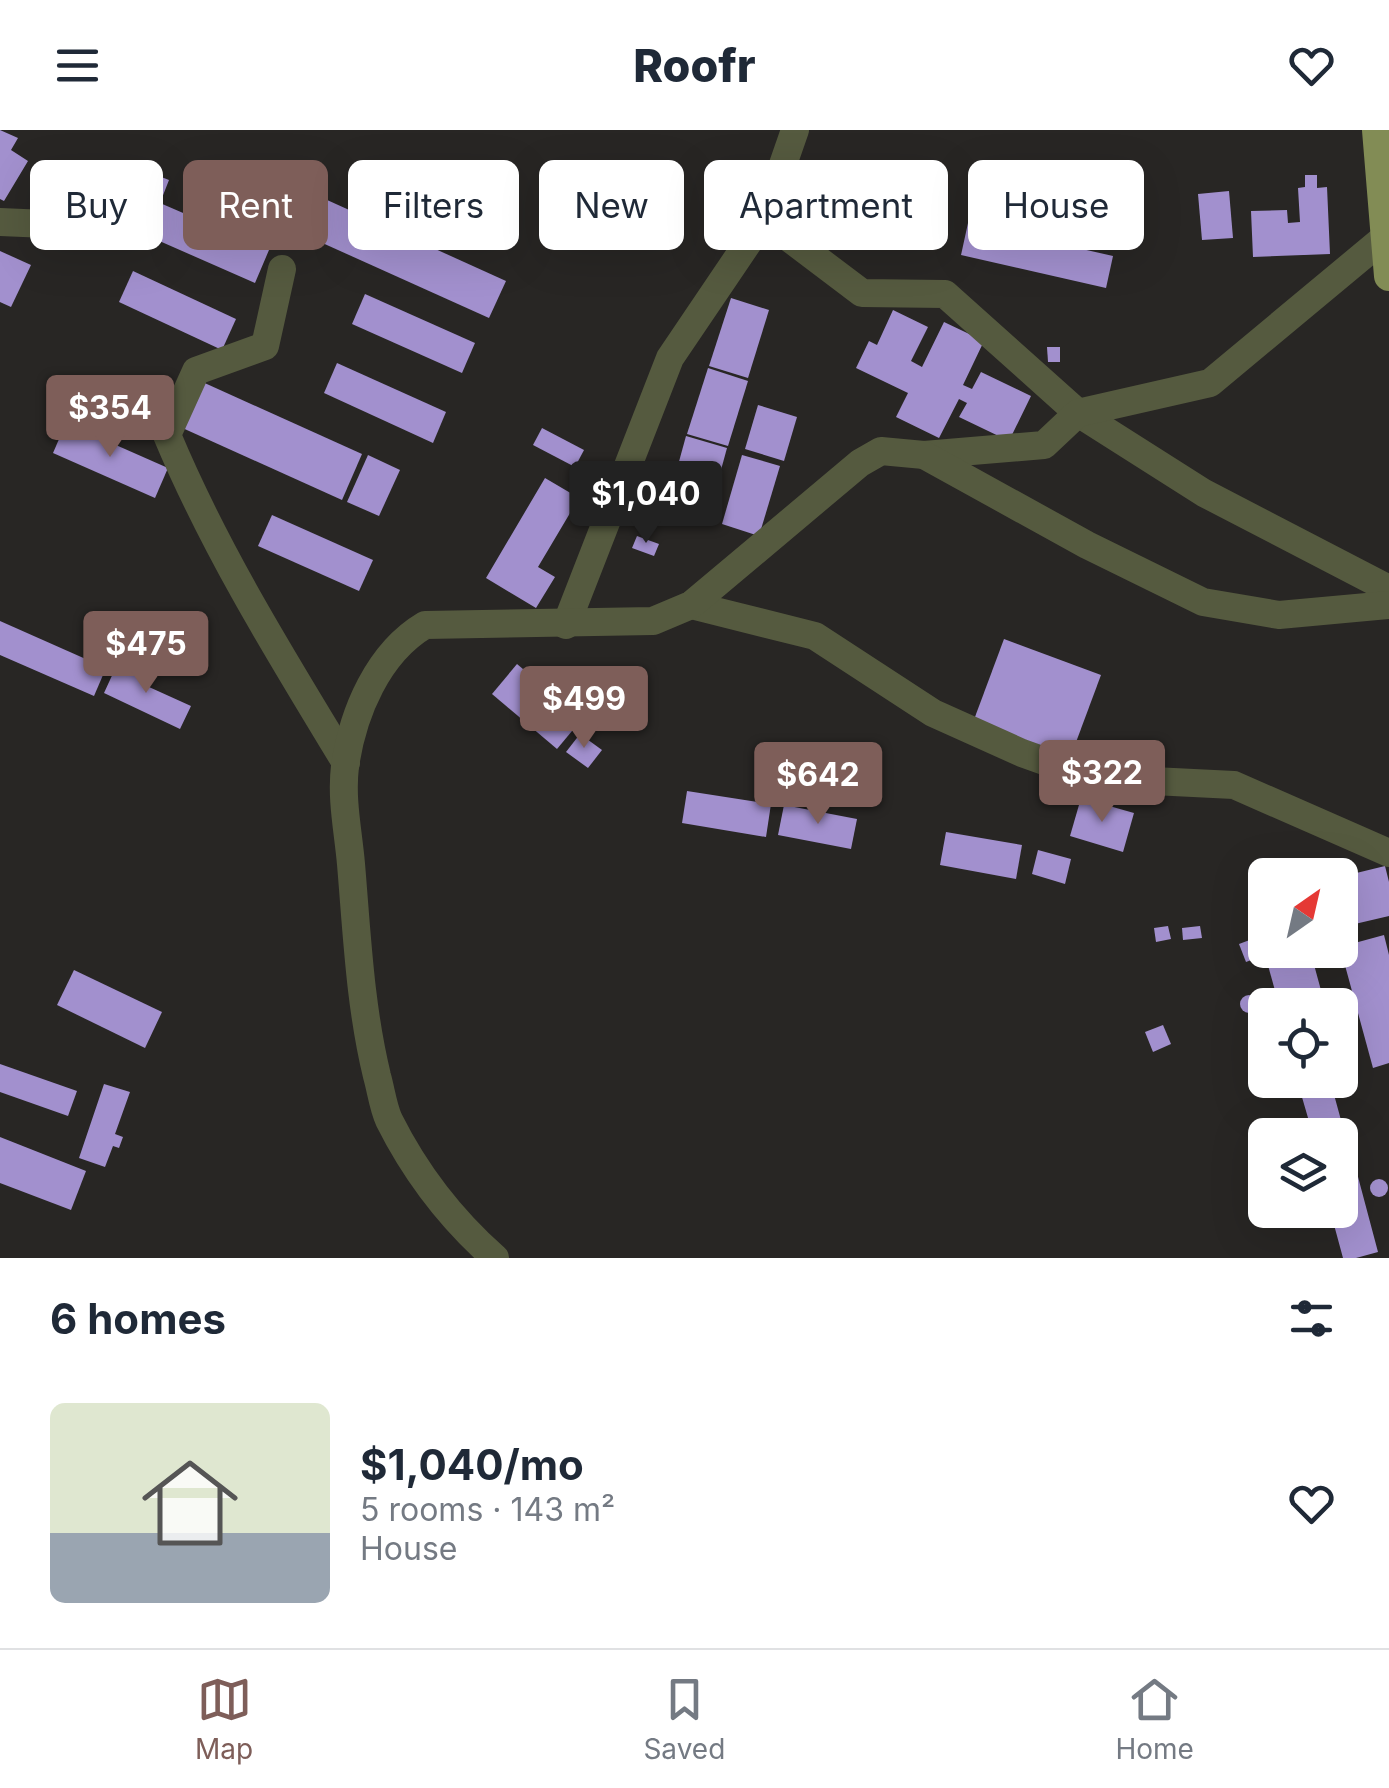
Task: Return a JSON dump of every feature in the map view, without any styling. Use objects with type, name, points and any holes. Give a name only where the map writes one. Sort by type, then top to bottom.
[{"type":"main road","points":[[1377,130],[1389,276]]},
{"type":"street","points":[[785,160],[795,130]]},
{"type":"street","points":[[0,222],[30,223]]},
{"type":"street","points":[[495,1258],[426,1182],[387,1116],[366,1022],[350,846],[342,807],[346,763],[358,716],[393,648],[425,625],[653,622],[691,605],[860,463],[881,451],[924,456],[1044,445],[1078,414],[1210,383],[1388,234]]},
{"type":"street","points":[[566,625],[670,358],[743,250]]},
{"type":"street","points":[[805,250],[862,293],[945,294],[1078,414],[1204,492],[1389,589]]},
{"type":"street","points":[[282,269],[265,346],[196,371],[166,435],[192,495],[262,626],[346,763]]},
{"type":"street","points":[[924,456],[1204,602],[1279,615],[1389,605]]},
{"type":"street","points":[[691,605],[815,636],[933,714],[1092,778],[1234,785],[1389,854]]},
{"type":"building","points":[[0,130],[18,138],[11,150],[28,161],[4,201],[0,199]]},
{"type":"building","points":[[1305,175],[1317,175],[1317,188],[1327,187],[1330,254],[1253,257],[1251,211],[1287,210],[1288,223],[1300,222],[1298,188],[1305,187]]},
{"type":"building","points":[[1229,191],[1233,238],[1202,240],[1198,194]]},
{"type":"building","points":[[328,200],[348,209],[348,250],[438,250],[506,281],[489,318],[328,246]]},
{"type":"building","points":[[163,204],[183,213],[183,250],[269,250],[255,283],[163,243]]},
{"type":"building","points":[[968,223],[968,250],[1087,250],[1113,256],[1106,288],[961,255]]},
{"type":"building","points":[[0,251],[31,265],[11,307],[0,302]]},
{"type":"building","points":[[133,271],[236,319],[222,350],[119,302]]},
{"type":"building","points":[[365,294],[475,343],[462,373],[352,324]]},
{"type":"building","points":[[731,298],[769,310],[748,378],[709,366]]},
{"type":"building","points":[[893,310],[928,327],[911,361],[922,367],[944,322],[984,341],[963,385],[972,389],[981,372],[1031,396],[1009,441],[959,417],[967,403],[959,399],[939,438],[896,417],[908,393],[856,368],[869,341],[877,345]]},
{"type":"building","points":[[1047,347],[1060,347],[1060,362],[1048,362]]},
{"type":"building","points":[[337,363],[446,412],[433,443],[324,393]]},
{"type":"building","points":[[708,368],[748,381],[728,446],[687,434]]},
{"type":"building","points":[[198,380],[362,454],[342,500],[178,426]]},
{"type":"building","points":[[758,405],[797,417],[784,461],[745,449]]},
{"type":"building","points":[[66,423],[168,468],[155,498],[53,453]]},
{"type":"building","points":[[542,428],[584,450],[575,467],[533,445]]},
{"type":"building","points":[[686,436],[727,448],[707,521],[666,509]]},
{"type":"building","points":[[368,455],[400,470],[379,516],[347,502]]},
{"type":"building","points":[[742,455],[780,466],[759,536],[722,524]]},
{"type":"building","points":[[545,478],[579,498],[538,567],[555,577],[536,608],[486,578]]},
{"type":"building","points":[[272,515],[373,560],[359,591],[258,546]]},
{"type":"building","points":[[637,536],[659,544],[654,556],[632,548]]},
{"type":"building","points":[[0,621],[106,668],[94,696],[0,655]]},
{"type":"building","points":[[1004,639],[1101,675],[1069,761],[972,725]]},
{"type":"building","points":[[131,664],[154,675],[149,687],[191,706],[180,729],[104,693],[115,669],[126,675]]},
{"type":"building","points":[[517,664],[582,719],[557,749],[492,694]]},
{"type":"building","points":[[580,734],[602,750],[588,768],[566,752]]},
{"type":"building","points":[[862,745],[878,749],[873,763],[858,759]]},
{"type":"building","points":[[687,791],[771,804],[766,837],[682,823]]},
{"type":"building","points":[[1081,798],[1134,813],[1123,852],[1070,836]]},
{"type":"building","points":[[784,805],[857,819],[851,849],[778,835]]},
{"type":"building","points":[[946,832],[1022,845],[1016,879],[940,865]]},
{"type":"building","points":[[1038,850],[1071,859],[1065,884],[1032,874]]},
{"type":"building","points":[[1385,866],[1389,916],[1358,923],[1358,873]]},
{"type":"building","points":[[1168,926],[1171,939],[1156,942],[1154,928]]},
{"type":"building","points":[[1200,926],[1202,938],[1183,940],[1182,928]]},
{"type":"building","points":[[1384,935],[1389,955],[1389,1063],[1373,1068],[1358,1013],[1358,988],[1351,988],[1346,968],[1358,968],[1358,942]]},
{"type":"building","points":[[1248,941],[1248,961],[1246,962],[1239,944]]},
{"type":"building","points":[[1269,968],[1315,968],[1320,988],[1274,988]]},
{"type":"building","points":[[74,970],[162,1012],[145,1048],[57,1005]]},
{"type":"building","points":[[1248,995],[1248,1013],[1242,1011],[1242,997]]},
{"type":"building","points":[[1163,1025],[1171,1044],[1153,1052],[1145,1032]]},
{"type":"building","points":[[0,1064],[77,1091],[68,1116],[0,1092]]},
{"type":"building","points":[[104,1084],[130,1092],[115,1134],[123,1137],[119,1148],[113,1146],[105,1167],[79,1158]]},
{"type":"building","points":[[1302,1098],[1335,1098],[1340,1118],[1308,1118]]},
{"type":"building","points":[[0,1137],[86,1171],[71,1210],[0,1183]]},
{"type":"building","points":[[1358,1177],[1378,1252],[1343,1258],[1335,1228],[1358,1228]]},
{"type":"building","points":[[1379,1179],[1388,1188],[1379,1197],[1370,1188]]}]
